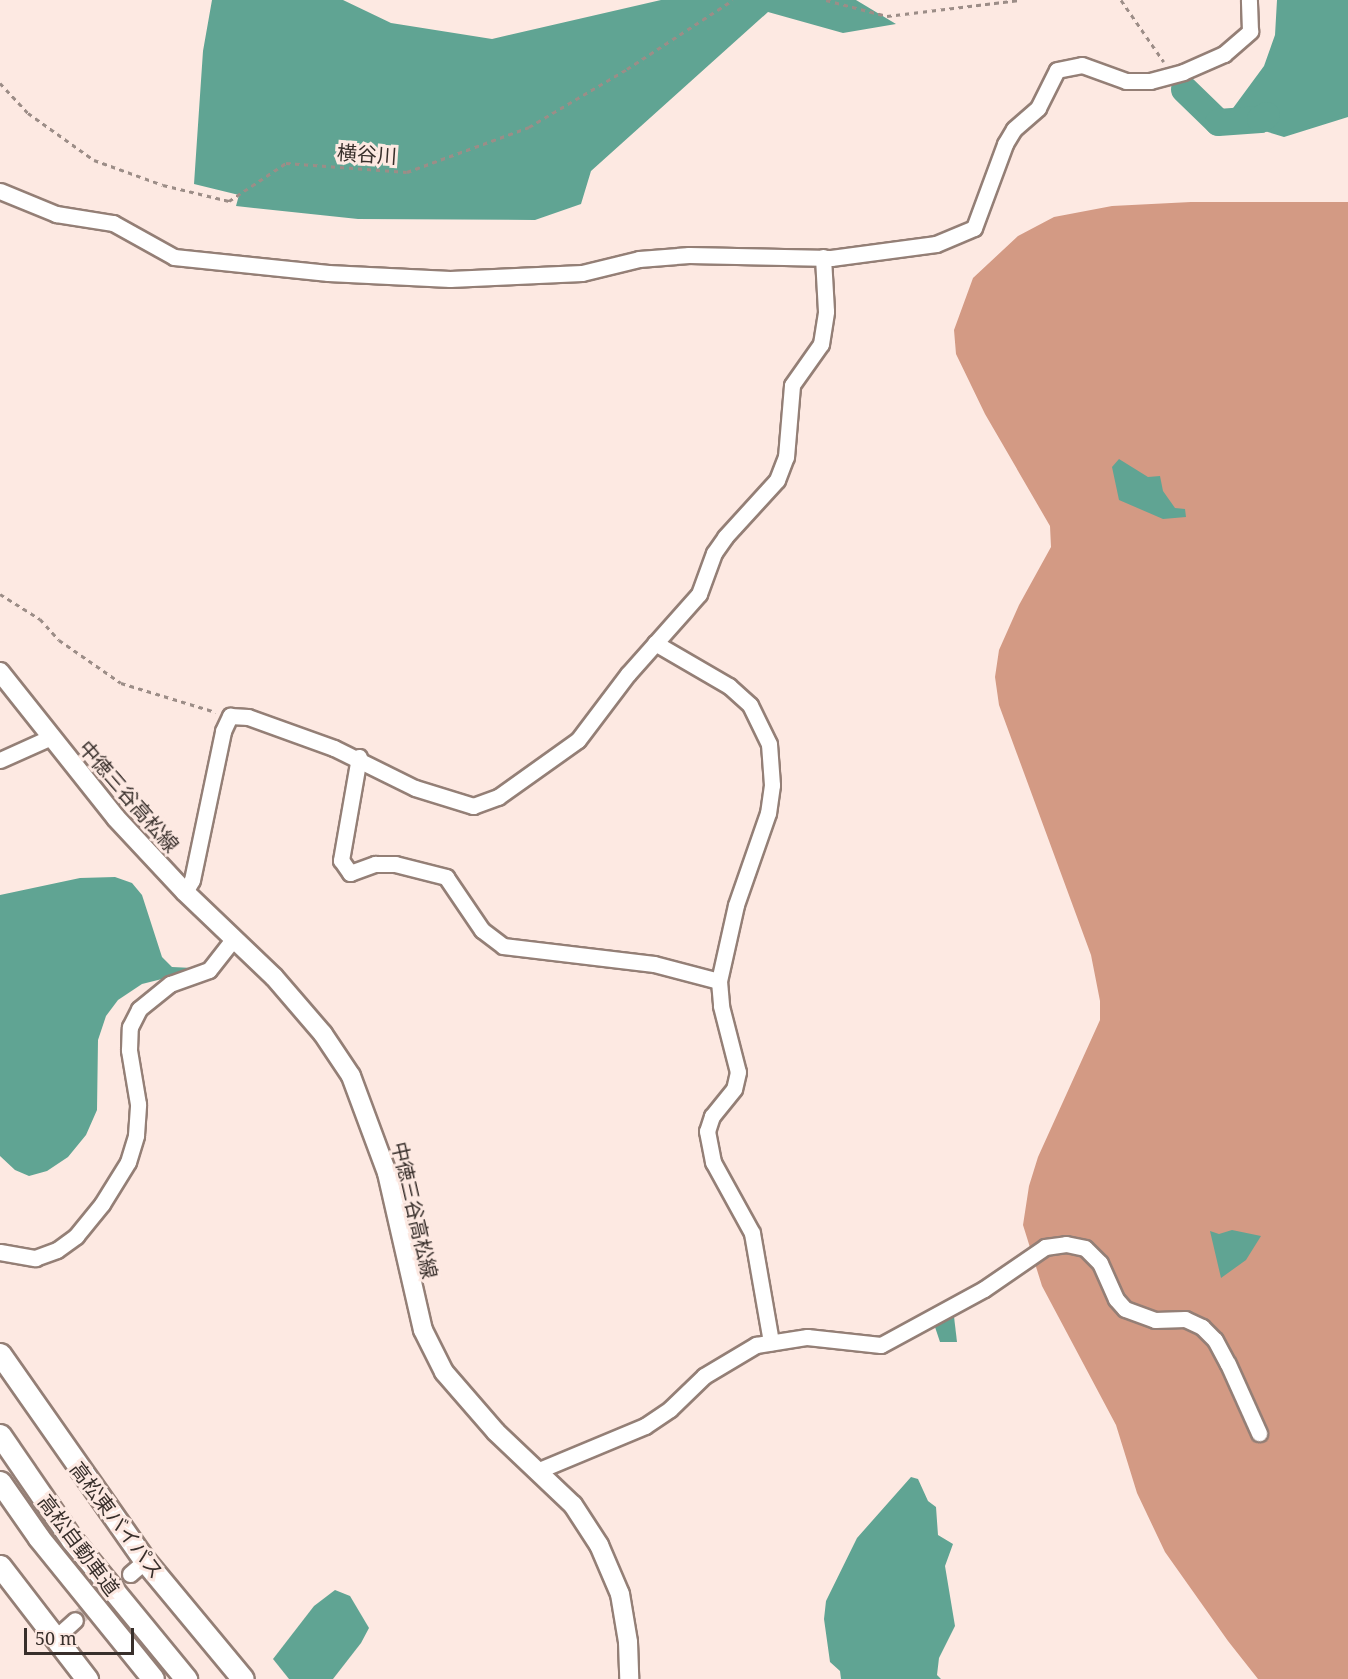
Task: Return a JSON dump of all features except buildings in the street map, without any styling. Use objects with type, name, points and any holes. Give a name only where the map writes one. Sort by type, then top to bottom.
[{"type":"highway","name":"高松東バイパス","points":[[0,1354],[138,1567],[243,1679]]},
{"type":"highway","name":"高松自動車道","points":[[0,1435],[72,1540],[186,1679]]},
{"type":"highway","name":"高松自動車道","points":[[0,1482],[62,1568],[153,1679]]},
{"type":"highway","points":[[0,1566],[87,1679]]},
{"type":"main road","name":"中徳三谷高松線","points":[[0,672],[49,738],[185,892],[281,985],[323,1034],[351,1076],[387,1173],[423,1330],[444,1372],[496,1432],[573,1505],[599,1545],[620,1594],[628,1642],[629,1679]]},
{"type":"street","points":[[0,191],[56,214],[113,223],[174,257],[328,273],[450,279],[582,273],[639,259],[689,255],[823,257],[936,244],[974,228],[1005,144],[1014,129],[1038,108],[1057,70],[1082,65],[1126,81],[1150,81],[1183,72],[1224,54],[1250,31],[1249,0]]},
{"type":"street","points":[[185,892],[192,880],[223,730],[230,716],[248,717],[359,758],[415,788],[456,803],[473,806],[485,803],[578,740],[655,642],[699,594],[714,553],[777,480],[786,457],[792,385],[821,344],[826,310],[823,257]]},
{"type":"street","points":[[655,642],[729,686],[750,705],[769,744],[772,785],[768,813],[736,905],[719,981],[721,1006],[738,1072],[734,1089],[712,1116],[707,1147],[752,1233],[771,1342]]},
{"type":"street","points":[[0,760],[49,738]]},
{"type":"street","points":[[359,758],[341,860],[350,873],[375,864],[395,864],[447,877],[482,930],[503,946],[654,964],[719,981]]},
{"type":"street","points":[[0,1252],[35,1257],[57,1250],[76,1236],[102,1204],[128,1162],[136,1135],[138,1104],[129,1050],[130,1027],[139,1009],[170,984],[209,970],[233,939]]},
{"type":"street","points":[[537,1471],[645,1426],[731,1356],[771,1342],[807,1337],[880,1346],[991,1284],[1045,1247],[1085,1248],[1100,1263],[1116,1299],[1125,1309],[1155,1320],[1185,1319],[1208,1333],[1228,1364],[1259,1433]]},
{"type":"street","points":[[0,1421],[43,1484],[72,1540]]},
{"type":"street","points":[[0,1501],[62,1568]]},
{"type":"street","points":[[54,1639],[75,1620]]},
{"type":"path","name":"横谷川","points":[[0,83],[28,113],[94,160],[163,185],[229,201],[286,163],[407,172],[529,127],[627,69],[733,0]]},
{"type":"path","points":[[826,0],[887,16],[1019,0]]},
{"type":"path","points":[[1121,0],[1164,62]]},
{"type":"path","points":[[0,594],[40,619],[59,640],[121,683],[230,716]]},
{"type":"shaded area","points":[[1191,202],[1348,202],[1348,1679],[1258,1679],[1228,1641],[1165,1552],[1137,1493],[1116,1425],[1042,1286],[1023,1225],[1029,1186],[1038,1157],[1100,1020],[1100,1001],[1091,955],[999,705],[995,677],[999,650],[1019,605],[1051,547],[1050,526],[985,414],[956,354],[954,330],[973,278],[1018,236],[1054,217],[1112,206]]},
{"type":"water","points":[[212,0],[343,0],[391,23],[492,39],[661,0],[856,0],[896,24],[843,33],[768,12],[591,171],[581,204],[535,220],[358,219],[236,206],[239,195],[194,184],[203,51]]},
{"type":"water","points":[[1277,0],[1348,0],[1348,117],[1284,137],[1225,119],[1264,66],[1275,35]]},
{"type":"water","points":[[1119,459],[1148,477],[1160,476],[1163,491],[1175,508],[1185,509],[1186,517],[1163,519],[1119,500],[1112,467]]},
{"type":"water","points":[[115,877],[132,883],[142,895],[162,957],[172,967],[193,968],[194,971],[142,984],[118,1000],[106,1016],[98,1040],[97,1110],[86,1135],[68,1157],[47,1171],[29,1176],[15,1170],[0,1156],[0,895],[80,878]]},
{"type":"water","points":[[1232,1230],[1261,1236],[1246,1260],[1221,1278],[1210,1231],[1219,1234]]},
{"type":"water","points":[[953,1308],[957,1342],[940,1342],[933,1321]]},
{"type":"water","points":[[911,1477],[918,1479],[928,1501],[936,1507],[938,1535],[953,1544],[945,1566],[955,1626],[939,1658],[937,1675],[941,1679],[841,1679],[840,1671],[830,1662],[824,1619],[826,1601],[857,1538]]},
{"type":"water","points":[[335,1590],[350,1596],[369,1628],[361,1643],[333,1679],[289,1679],[273,1659],[314,1606]]},
{"type":"waterway","name":"横谷川","points":[[1184,89],[1218,122],[1260,119],[1266,115]]},
{"type":"tunnel","points":[[75,1620],[130,1574]]}]
